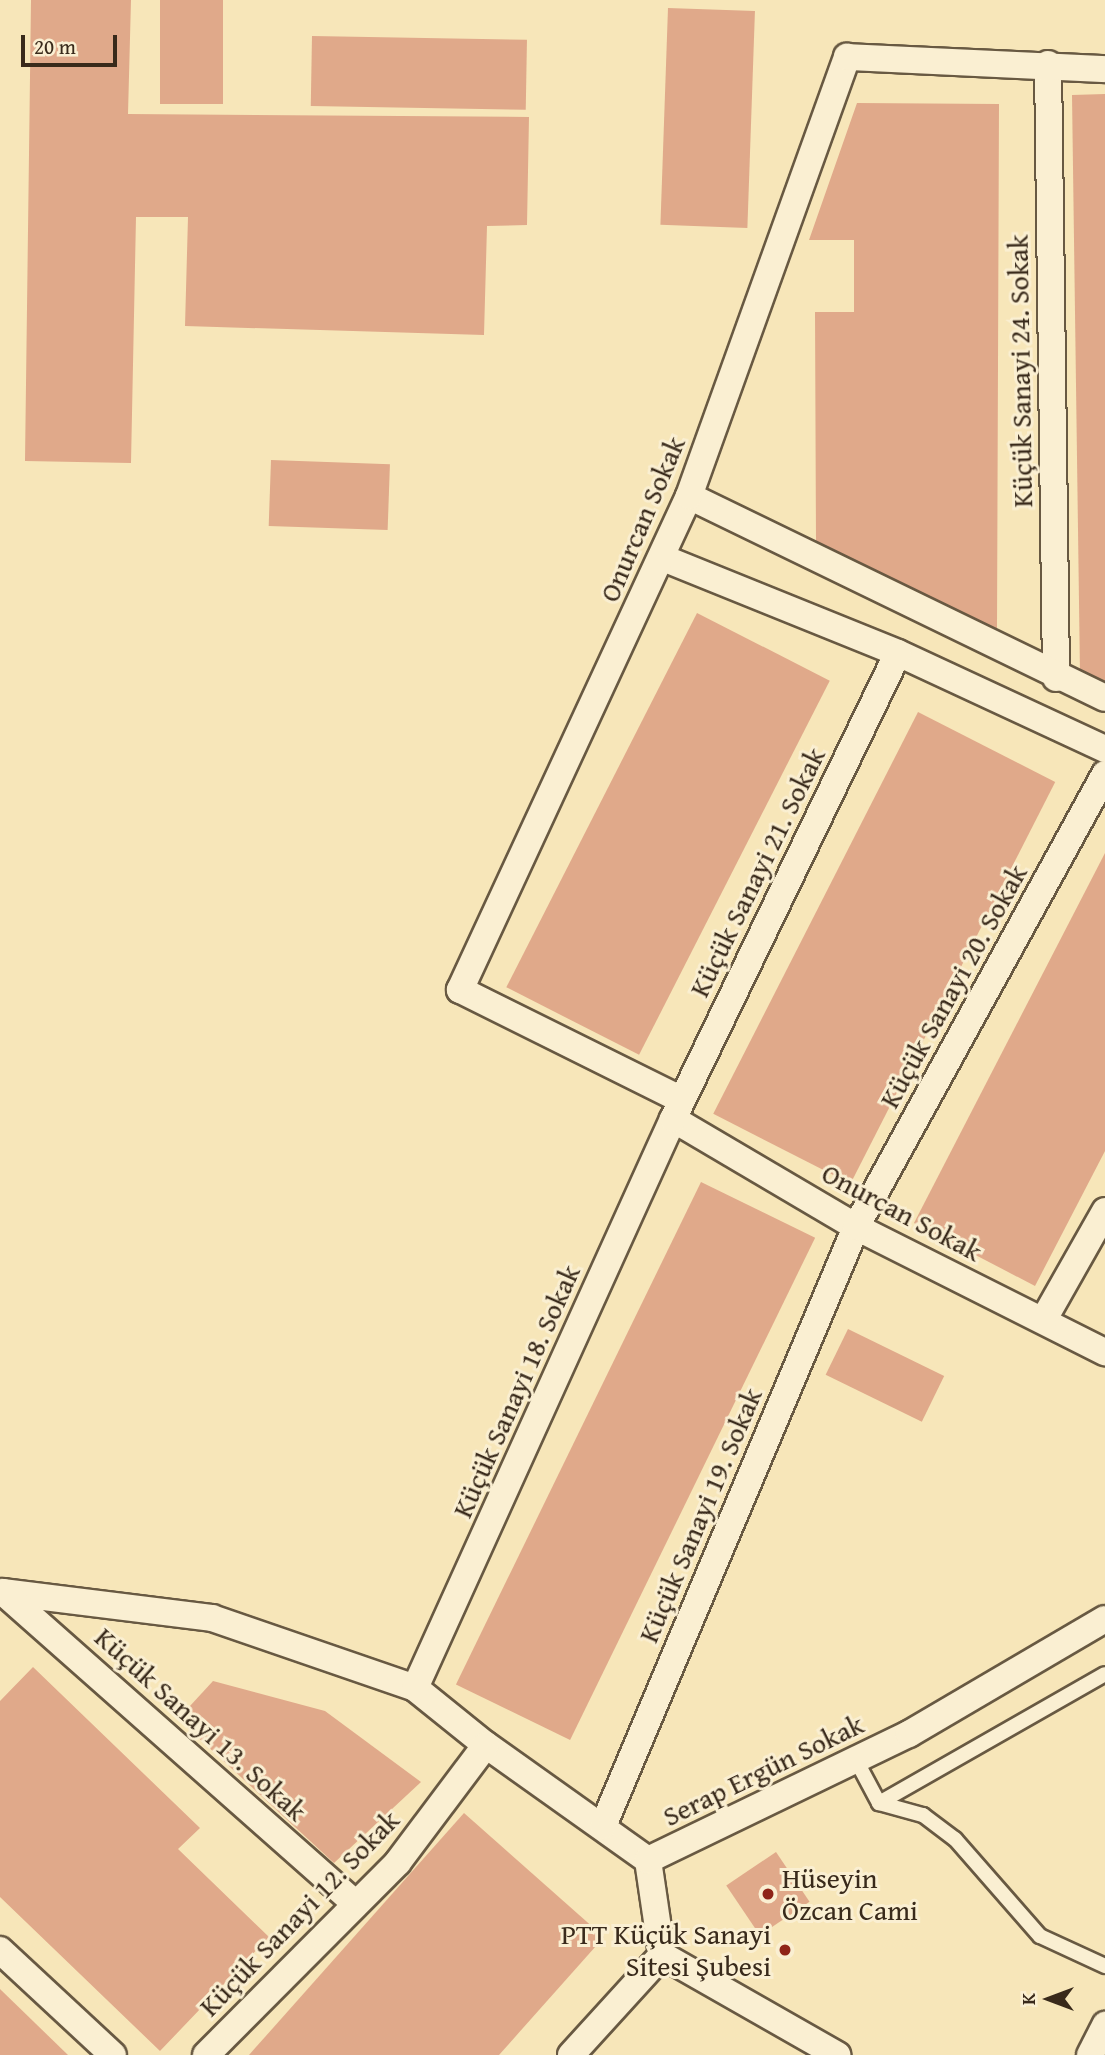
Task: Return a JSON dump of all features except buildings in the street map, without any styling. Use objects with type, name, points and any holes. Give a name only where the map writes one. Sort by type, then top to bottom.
[{"type":"street","name":"Onurcan Sokak","points":[[1048,64],[847,57],[689,496],[663,558],[460,990],[678,1110],[856,1227],[1044,1319],[1105,1352]]},
{"type":"street","points":[[1048,64],[1105,69]]},
{"type":"street","name":"Küçük Sanayi 24. Sokak","points":[[1048,64],[1056,678]]},
{"type":"street","points":[[689,496],[1056,678],[1105,698]]},
{"type":"street","points":[[663,558],[898,653],[1105,749]]},
{"type":"street","name":"Küçük Sanayi 21. Sokak","points":[[678,1110],[898,653]]},
{"type":"street","name":"Küçük Sanayi 20. Sokak","points":[[856,1227],[1105,774]]},
{"type":"street","name":"Küçük Sanayi 18. Sokak","points":[[415,1688],[678,1110]]},
{"type":"street","points":[[1044,1319],[1105,1211]]},
{"type":"street","name":"Küçük Sanayi 19. Sokak","points":[[603,1826],[856,1227]]},
{"type":"street","name":"Küçük Sanayi 13. Sokak","points":[[356,1904],[3,1592],[212,1618],[415,1688]]},
{"type":"street","name":"Serap Ergün Sokak","points":[[662,1955],[648,1860],[909,1734],[1105,1619]]},
{"type":"street","points":[[415,1688],[486,1745],[648,1860]]},
{"type":"street","name":"Küçük Sanayi 12. Sokak","points":[[205,2055],[398,1862],[486,1745]]},
{"type":"street","points":[[0,1950],[113,2055]]},
{"type":"street","points":[[571,2055],[662,1955],[837,2055]]},
{"type":"street","points":[[1090,2055],[1105,2025]]},
{"type":"lane","points":[[879,1803],[1105,1674]]},
{"type":"lane","points":[[856,1760],[879,1803],[923,1815],[955,1839],[1040,1936],[1105,1966]]},
{"type":"place","name":"Hüseyin Özcan Cami","points":[[768,1894]]},
{"type":"place","name":"PTT Küçük Sanayi Sitesi Şubesi","points":[[785,1950]]}]
